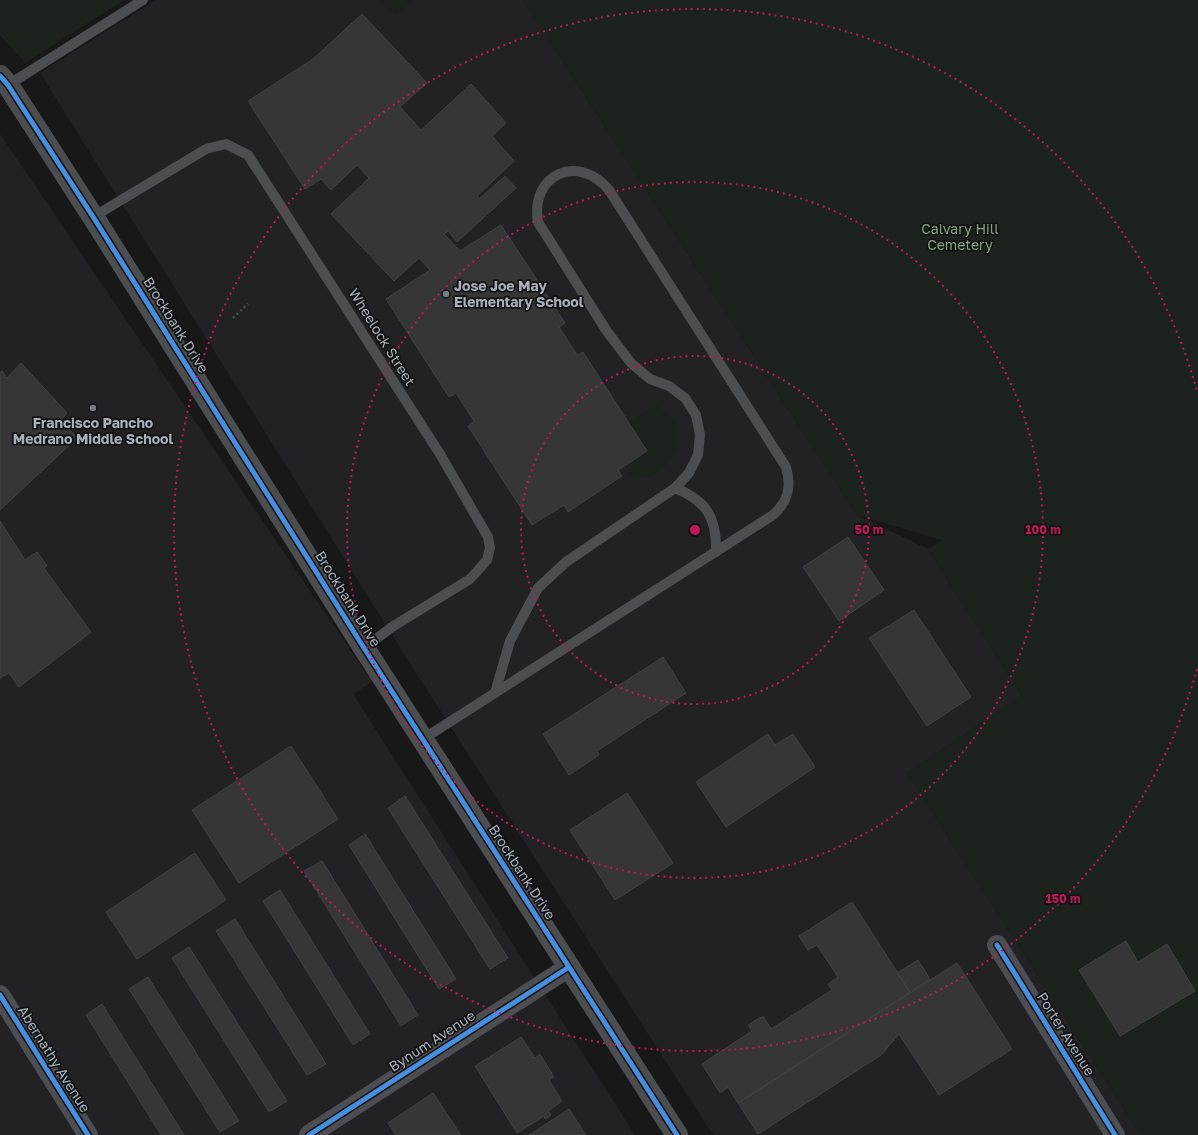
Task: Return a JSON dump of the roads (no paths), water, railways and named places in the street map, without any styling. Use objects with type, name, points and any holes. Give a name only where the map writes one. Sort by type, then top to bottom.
[{"type":"street","name":"Brockbank Drive","points":[[4,81],[93,217],[364,648],[677,1135]]},
{"type":"street","name":"Porter Avenue","points":[[997,945],[1115,1135]]},
{"type":"street","name":"Bynum Avenue","points":[[309,1135],[569,967]]},
{"type":"street","name":"Abernathy Avenue","points":[[0,995],[88,1135]]},
{"type":"lane","points":[[4,81],[143,0]]},
{"type":"lane","name":"Wheelock Street","points":[[93,217],[206,149],[226,144],[248,154],[444,461],[488,537],[490,548],[487,560],[470,579],[392,627],[364,648]]},
{"type":"lane","points":[[423,739],[496,693],[716,552],[781,508],[787,499],[789,478],[786,467],[609,190],[600,180],[590,174],[577,171],[565,172],[553,178],[544,186],[538,197],[536,210],[538,222],[606,330],[631,363],[650,379],[669,386],[685,398],[696,415],[700,435],[698,455],[689,473],[675,488],[566,562],[538,588],[510,641],[496,693]]},
{"type":"lane","points":[[675,488],[691,494],[704,505],[712,519],[716,535],[716,552]]},
{"type":"place","name":"Jose Joe May Elementary School","points":[[446,294]]},
{"type":"place","name":"Francisco Pancho Medrano Middle School","points":[[93,408]]},
{"type":"park label","name":"Calvary Hill Cemetery","points":[[960,238]]}]
